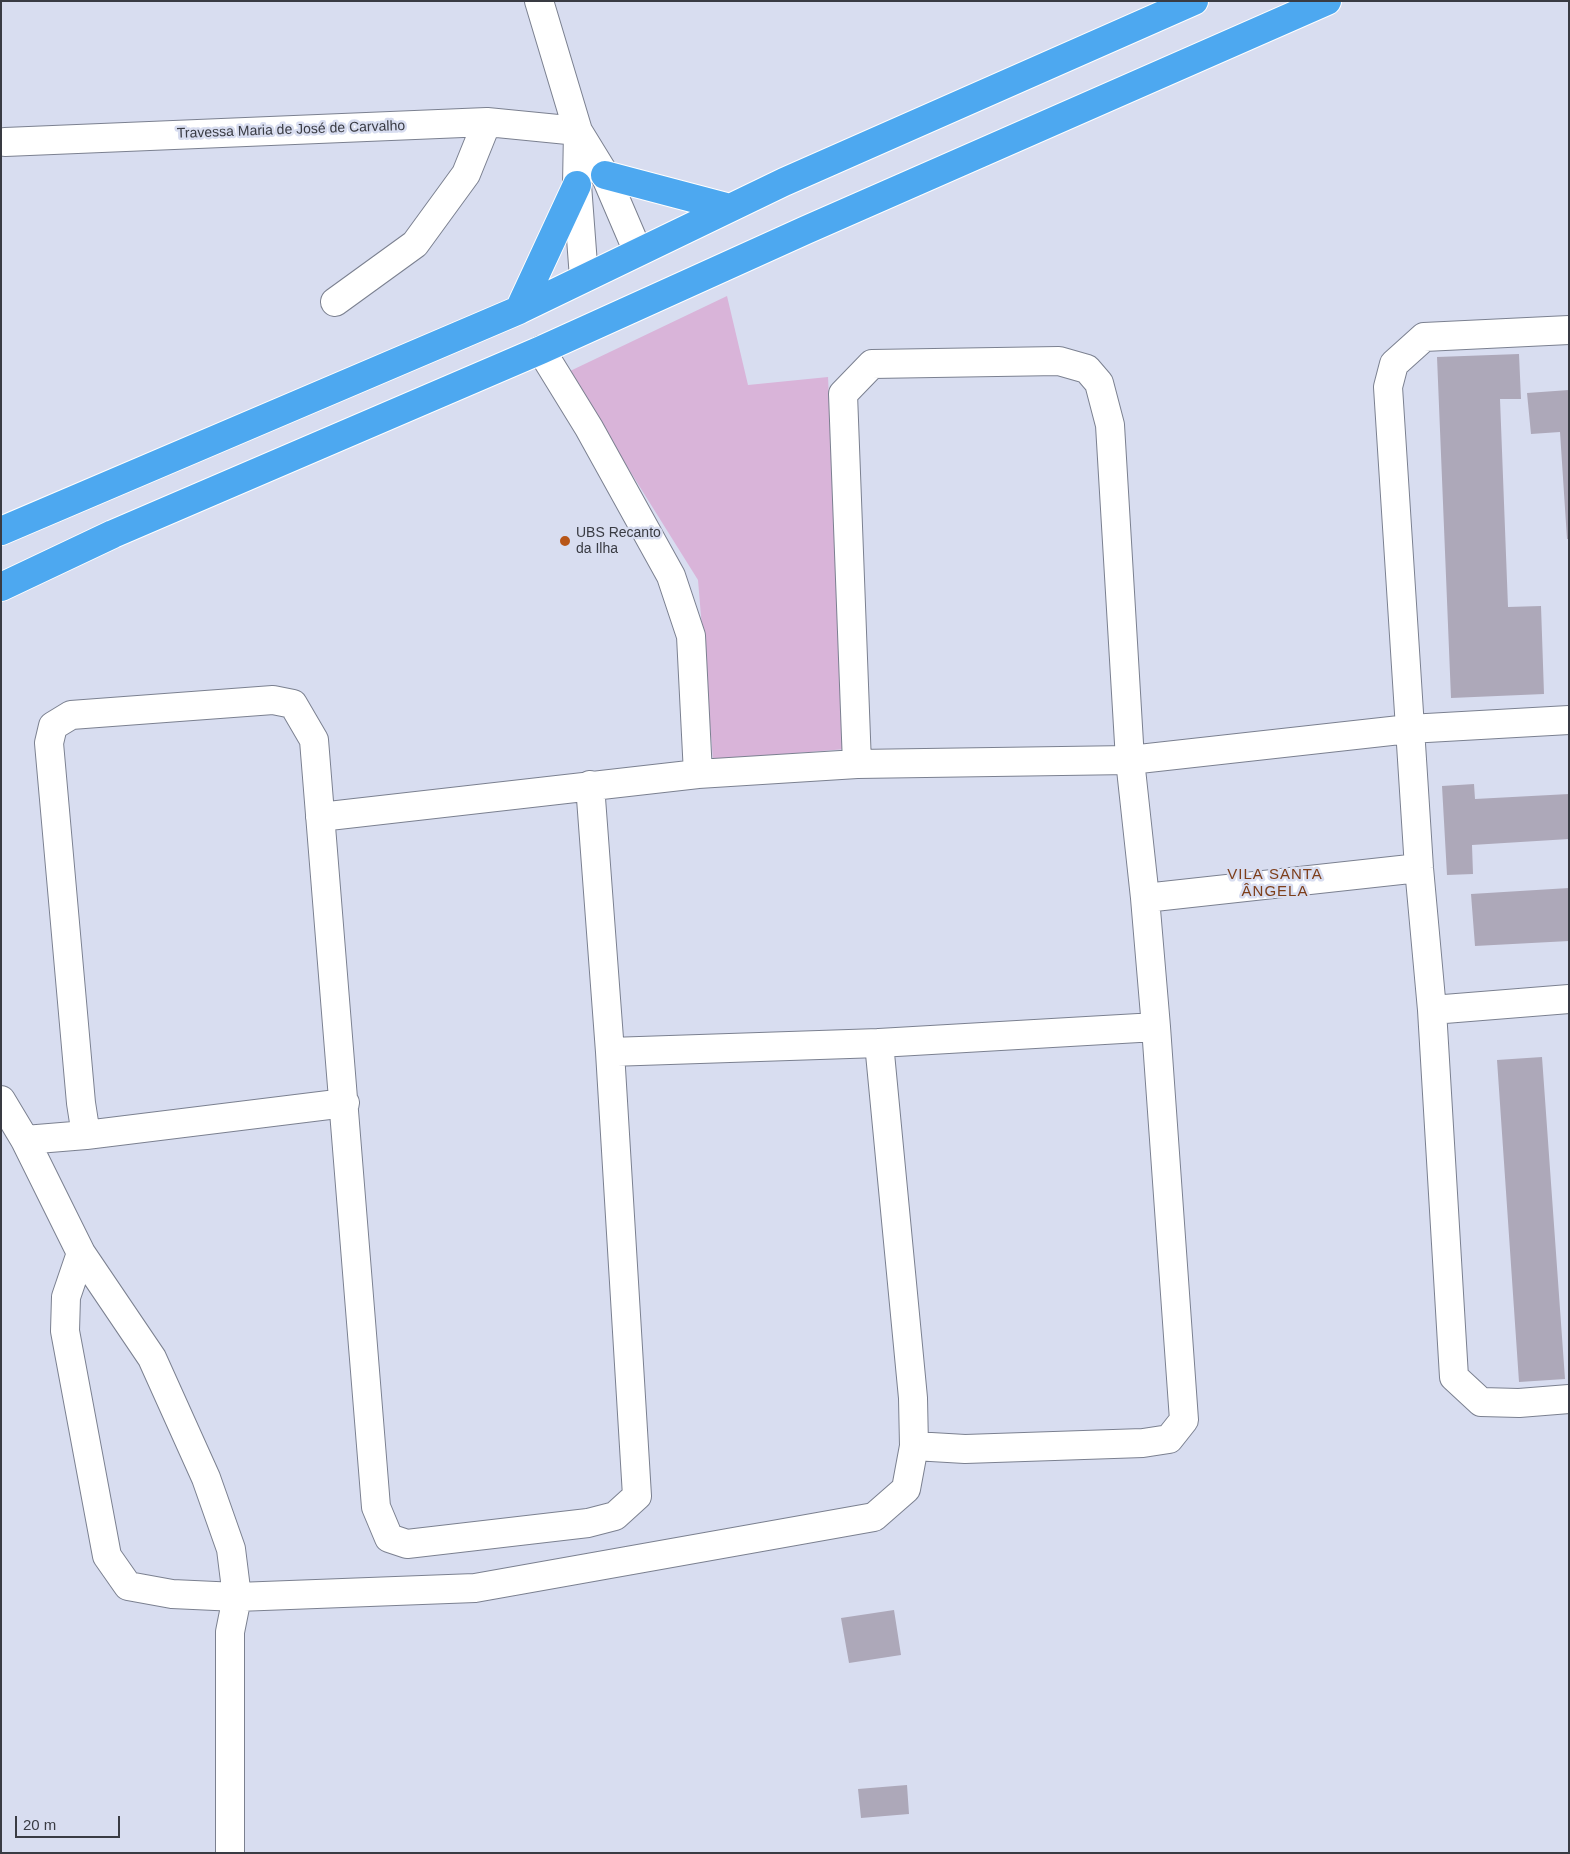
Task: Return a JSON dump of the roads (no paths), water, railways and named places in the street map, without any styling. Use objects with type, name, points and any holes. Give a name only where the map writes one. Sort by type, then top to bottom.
[{"type":"highway","points":[[1,531],[519,310],[784,182],[1194,1]]},
{"type":"highway","points":[[1,587],[113,534],[541,350],[806,230],[1327,1]]},
{"type":"highway","points":[[605,175],[730,208]]},
{"type":"highway","points":[[519,310],[577,186]]},
{"type":"street","points":[[539,1],[578,131],[605,175],[638,252]]},
{"type":"street","points":[[335,302],[415,244],[466,174],[487,122]]},
{"type":"street","name":"Travessa Maria de José de Carvalho","points":[[5,142],[487,122],[578,131]]},
{"type":"street","points":[[578,131],[577,186],[584,278]]},
{"type":"street","points":[[1569,330],[1424,337],[1394,364],[1388,387],[1409,729],[1432,1010],[1454,1377],[1481,1402],[1519,1404],[1569,1399]]},
{"type":"street","points":[[541,350],[589,428],[671,576],[691,636],[698,774]]},
{"type":"street","points":[[857,764],[842,394],[872,364],[1059,361],[1087,369],[1099,383],[1110,425],[1130,760],[1145,898],[1156,1027],[1184,1420],[1169,1439],[1143,1443],[965,1449],[914,1446]]},
{"type":"street","points":[[86,1135],[81,1103],[49,743],[54,726],[70,715],[273,700],[293,704],[314,740],[345,1103],[376,1507],[389,1538],[407,1544],[588,1523],[615,1516],[637,1496],[610,1052],[590,785]]},
{"type":"street","points":[[320,817],[698,774],[857,764],[1130,760],[1409,729],[1569,720]]},
{"type":"street","points":[[1145,898],[1419,868]]},
{"type":"street","points":[[1432,1010],[1569,999]]},
{"type":"street","points":[[610,1052],[879,1043],[1156,1027]]},
{"type":"street","points":[[81,1252],[66,1297],[65,1331],[107,1556],[128,1586],[172,1594],[237,1597],[475,1588],[874,1517],[906,1489],[914,1446],[913,1398],[879,1043]]},
{"type":"street","points":[[1,1100],[25,1140],[81,1252],[152,1358],[212,1496],[231,1549],[237,1597],[230,1632],[230,1853]]},
{"type":"street","points":[[25,1140],[86,1135],[345,1103]]},
{"type":"place","name":"UBS Recanto da Ilha","points":[[565,541]]},
{"type":"district","name":"VILA SANTA ÂNGELA","points":[[1275,884]]}]
